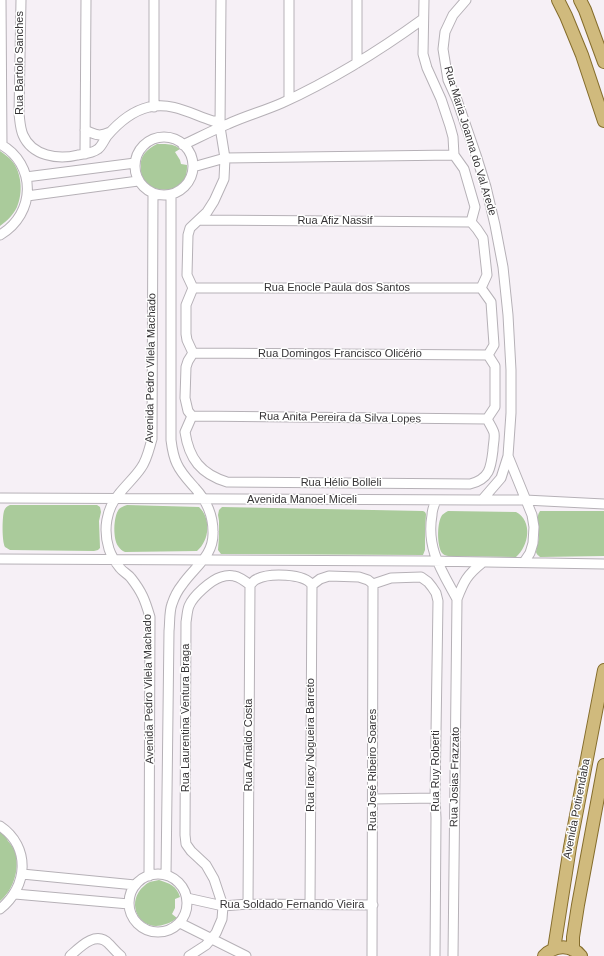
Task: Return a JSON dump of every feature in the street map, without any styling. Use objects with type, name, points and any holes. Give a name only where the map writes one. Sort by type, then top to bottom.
[{"type":"main road","points":[[558,0],[582,55],[604,121]]},
{"type":"main road","points":[[580,0],[604,62]]},
{"type":"main road","name":"Avenida Potirendaba","points":[[554,949],[570,847],[604,670]]},
{"type":"main road","name":"Avenida Potirendaba","points":[[577,953],[573,937],[604,764]]},
{"type":"main road","points":[[544,956],[549,951],[560,947],[567,948],[577,953]]},
{"type":"street","points":[[0,234],[7,230],[17,220],[24,209],[28,186],[19,160],[1,144],[1,0]]},
{"type":"street","name":"Rua Bartolo Sanches","points":[[21,0],[19,114],[23,136],[36,150],[45,154],[59,157],[85,154]]},
{"type":"street","points":[[86,0],[85,154],[99,149],[110,132],[126,117],[147,108],[173,107],[220,124]]},
{"type":"street","points":[[154,0],[154,107]]},
{"type":"street","points":[[192,416],[188,411],[185,398],[186,367],[193,353],[186,340],[186,305],[193,288],[187,275],[188,235],[190,228],[207,212],[221,188],[224,179],[226,158],[220,124],[221,0]]},
{"type":"street","points":[[289,0],[289,99]]},
{"type":"street","points":[[356,63],[357,0]]},
{"type":"street","points":[[424,0],[423,54],[450,126],[453,137],[454,156],[464,169],[475,206],[471,222],[483,238],[487,275],[481,288],[491,302],[494,344],[488,355],[494,366],[495,407],[487,419]]},
{"type":"street","name":"Rua Maria Joanna do Val Arede","points":[[466,0],[453,16],[445,32],[443,49],[448,80],[466,123],[496,225],[504,267],[511,370],[511,414],[508,456],[501,478],[482,500]]},
{"type":"street","points":[[183,145],[220,124],[289,99],[338,74],[390,42],[423,19]]},
{"type":"street","points":[[85,130],[95,135],[102,135],[110,132]]},
{"type":"street","points":[[162,137],[179,141],[183,145],[191,155],[193,167],[191,178],[185,187],[171,195],[162,196],[152,193],[142,186],[138,181],[135,172],[135,163],[138,152],[146,143],[162,137]]},
{"type":"street","points":[[193,167],[226,158],[454,156]]},
{"type":"street","points":[[26,177],[135,163]]},
{"type":"street","points":[[27,196],[138,181]]},
{"type":"street","name":"Avenida Pedro Vilela Machado","points":[[149,876],[150,617],[146,601],[139,589],[130,577],[120,568],[109,549],[106,534],[110,506],[119,493],[142,467],[148,454],[152,439],[152,193]]},
{"type":"street","name":"Avenida Pedro Vilela Machado","points":[[166,875],[171,605],[181,586],[209,553],[214,533],[212,517],[207,504],[196,489],[185,478],[177,464],[173,453],[171,440],[171,195]]},
{"type":"street","name":"Rua Afiz Nassif","points":[[199,220],[471,222]]},
{"type":"street","name":"Rua Enocle Paula dos Santos","points":[[193,288],[481,288]]},
{"type":"street","name":"Rua Domingos Francisco Olicério","points":[[193,353],[488,355]]},
{"type":"street","name":"Rua Anita Pereira da Silva Lopes","points":[[192,416],[487,419]]},
{"type":"street","name":"Rua Hélio Bolleli","points":[[192,416],[184,432],[190,452],[195,462],[210,475],[227,482],[470,484],[478,482],[485,476],[489,471],[491,464],[494,434],[487,419]]},
{"type":"street","name":"Rua Maria Joanna do Val Arede","points":[[508,456],[532,515],[534,527],[533,543],[530,553],[524,562]]},
{"type":"street","name":"Avenida Manoel Miceli","points":[[0,498],[525,500],[604,504]]},
{"type":"street","name":"Rua Josias Frazzato","points":[[436,500],[430,530],[432,545],[437,562],[457,599]]},
{"type":"street","points":[[0,559],[204,559],[604,564]]},
{"type":"street","name":"Rua Josias Frazzato","points":[[453,956],[457,599],[462,584],[472,571],[482,563]]},
{"type":"street","name":"Rua Laurentina Ventura Braga","points":[[223,906],[214,879],[206,865],[190,851],[186,844],[186,622],[190,605],[195,597],[212,581],[221,576],[233,576],[241,578],[250,585]]},
{"type":"street","points":[[250,585],[256,579],[266,576],[292,576],[302,578],[310,582],[312,585],[320,579],[329,576],[359,577],[368,580],[373,584]]},
{"type":"street","name":"Rua Ruy Roberti","points":[[373,584],[391,578],[421,577],[432,587],[436,593],[438,601],[435,798],[435,956]]},
{"type":"street","name":"Rua José Ribeiro Soares","points":[[372,956],[373,584]]},
{"type":"street","name":"Rua Arnaldo Costa","points":[[248,904],[250,585]]},
{"type":"street","name":"Rua Iracy Nogueira Barreto","points":[[310,904],[312,585]]},
{"type":"street","points":[[373,799],[435,798]]},
{"type":"street","points":[[0,826],[11,835],[20,851],[22,862],[22,874],[15,894],[0,909]]},
{"type":"street","points":[[22,874],[135,885]]},
{"type":"street","points":[[161,874],[166,875],[176,880],[183,888],[187,898],[187,909],[180,923],[171,930],[166,932],[156,932],[145,930],[134,919],[130,910],[130,894],[135,885],[142,879],[161,874]]},
{"type":"street","points":[[15,894],[129,904]]},
{"type":"street","name":"Rua Soldado Fernando Vieira","points":[[187,898],[223,906],[248,904],[373,905]]},
{"type":"street","points":[[189,956],[206,945],[216,933],[222,919],[223,906]]},
{"type":"street","points":[[180,923],[246,956]]},
{"type":"street","points":[[70,956],[85,943],[93,939],[101,939],[108,943],[114,951],[121,956]]},
{"type":"green space","points":[[157,144],[169,144],[180,149],[175,152],[181,164],[187,165],[184,180],[175,188],[163,190],[156,189],[142,177],[141,160],[144,153]]},
{"type":"green space","points":[[0,151],[12,161],[18,171],[21,189],[17,207],[10,218],[0,226]]},
{"type":"green space","points":[[10,505],[97,505],[100,507],[101,512],[99,521],[100,548],[94,551],[10,550],[5,547],[3,540],[3,519],[6,507]]},
{"type":"green space","points":[[127,505],[199,507],[206,517],[207,535],[197,551],[124,552],[116,543],[115,522],[119,509]]},
{"type":"green space","points":[[222,507],[423,511],[426,514],[425,550],[423,555],[221,554],[218,550],[218,515],[219,510]]},
{"type":"green space","points":[[448,511],[516,512],[525,521],[527,527],[524,547],[516,557],[445,555],[440,550],[438,530],[441,516]]},
{"type":"green space","points":[[540,511],[604,511],[604,556],[540,557],[536,552],[539,536],[538,517]]},
{"type":"green space","points":[[0,832],[5,836],[14,849],[17,863],[15,877],[9,891],[0,901]]},
{"type":"green space","points":[[159,880],[166,882],[179,893],[180,897],[175,899],[175,908],[172,914],[177,918],[167,924],[157,926],[149,925],[142,921],[138,915],[135,908],[135,901],[138,893],[146,884]]}]
